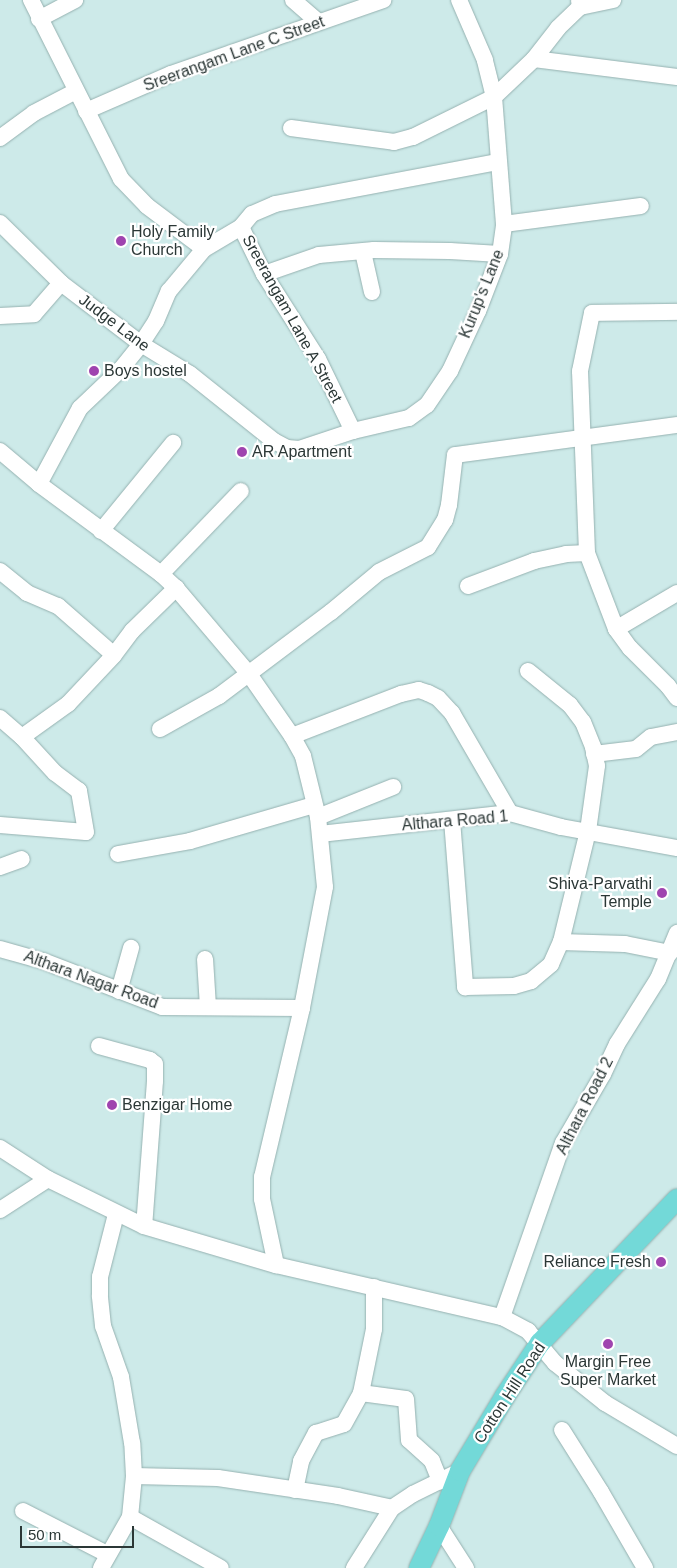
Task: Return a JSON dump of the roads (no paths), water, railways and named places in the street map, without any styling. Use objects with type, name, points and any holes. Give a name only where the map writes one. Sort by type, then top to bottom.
[{"type":"main road","name":"Cotton Hill Road","points":[[419,1568],[439,1526],[460,1472],[505,1396],[540,1344],[677,1199]]},
{"type":"street","points":[[31,0],[121,179],[147,206],[204,249]]},
{"type":"street","points":[[39,19],[75,0]]},
{"type":"street","points":[[293,0],[318,22]]},
{"type":"street","name":"Sreerangam Lane C Street","points":[[86,111],[171,74],[384,0]]},
{"type":"street","name":"Kurup's Lane","points":[[314,444],[353,431],[409,418],[427,406],[450,371],[478,312],[500,254],[504,224],[494,97],[485,60],[459,0]]},
{"type":"street","points":[[291,128],[394,142],[413,137],[494,97],[534,59],[579,3],[613,0]]},
{"type":"street","points":[[534,59],[677,77]]},
{"type":"street","points":[[0,138],[34,113],[76,91]]},
{"type":"street","points":[[241,227],[252,214],[275,204],[498,162]]},
{"type":"street","points":[[504,224],[641,206]]},
{"type":"street","name":"Judge Lane","points":[[0,223],[61,283],[141,344],[190,374],[274,441],[287,448],[299,449],[314,444]]},
{"type":"street","name":"Sreerangam Lane A Street","points":[[39,484],[80,408],[121,369],[141,344],[156,321],[169,291],[204,249],[241,227],[264,274],[318,359],[353,431]]},
{"type":"street","points":[[264,274],[319,255],[363,252],[450,251],[500,254]]},
{"type":"street","points":[[363,252],[372,292]]},
{"type":"street","points":[[0,316],[34,314],[61,283]]},
{"type":"street","points":[[677,312],[592,313],[580,371],[587,553],[616,629],[630,648],[668,686],[677,698]]},
{"type":"street","points":[[160,730],[219,696],[331,612],[379,572],[428,547],[445,520],[450,505],[455,456],[677,425]]},
{"type":"street","points":[[101,531],[173,443]]},
{"type":"street","points":[[0,451],[39,484],[161,574],[176,588],[249,674],[292,736],[303,756],[320,834],[325,887],[302,1008],[262,1177],[262,1199],[276,1265]]},
{"type":"street","points":[[161,574],[240,492]]},
{"type":"street","points":[[468,586],[534,561],[566,554],[587,553]]},
{"type":"street","points":[[0,571],[26,593],[58,606],[114,655]]},
{"type":"street","points":[[22,737],[68,704],[114,655],[132,631],[176,588]]},
{"type":"street","points":[[616,629],[677,593]]},
{"type":"street","points":[[452,820],[465,987],[514,986],[531,981],[551,964],[561,942],[588,830],[596,766],[583,722],[570,705],[528,671]]},
{"type":"street","points":[[292,736],[402,694],[418,690],[428,693],[438,698],[452,713],[479,756],[510,813]]},
{"type":"street","points":[[0,718],[22,737],[55,773],[79,791],[86,832],[0,825]]},
{"type":"street","points":[[594,754],[636,749],[651,737],[677,732]]},
{"type":"street","points":[[118,854],[190,841],[316,811],[393,787]]},
{"type":"street","name":"Althara Road 1","points":[[320,834],[510,813],[561,826],[677,848]]},
{"type":"street","points":[[0,867],[22,859]]},
{"type":"street","name":"Althara Road 2","points":[[502,1317],[568,1131],[580,1114],[617,1044],[658,980],[677,933]]},
{"type":"street","points":[[561,942],[625,944],[670,953]]},
{"type":"street","points":[[119,991],[131,948]]},
{"type":"street","name":"Althara Nagar Road","points":[[0,949],[43,961],[162,1007],[302,1008]]},
{"type":"street","points":[[205,958],[208,1007]]},
{"type":"street","points":[[99,1046],[150,1060],[155,1064],[156,1081],[144,1226]]},
{"type":"street","points":[[0,1148],[48,1179],[116,1214],[144,1226],[276,1265],[502,1317],[528,1331],[555,1363],[605,1403],[677,1446]]},
{"type":"street","points":[[0,1210],[48,1179]]},
{"type":"street","points":[[22,1511],[104,1561],[130,1517],[134,1476],[132,1443],[121,1377],[103,1326],[100,1295],[100,1277],[116,1214]]},
{"type":"street","points":[[295,1490],[301,1461],[316,1433],[344,1424],[361,1393],[374,1329],[374,1287]]},
{"type":"street","points":[[361,1393],[406,1399],[409,1440],[432,1461],[440,1481]]},
{"type":"street","points":[[562,1430],[645,1568]]},
{"type":"street","points":[[354,1568],[392,1508],[413,1494],[460,1472]]},
{"type":"street","points":[[134,1476],[218,1478],[338,1496],[392,1508]]},
{"type":"street","points":[[130,1517],[221,1568]]},
{"type":"street","points":[[439,1526],[466,1568]]},
{"type":"place","name":"Holy Family Church","points":[[121,241]]},
{"type":"place","name":"Boys hostel","points":[[94,371]]},
{"type":"place","name":"AR Apartment","points":[[242,452]]},
{"type":"place","name":"Shiva-Parvathi Temple","points":[[662,893]]},
{"type":"place","name":"Benzigar Home","points":[[112,1105]]},
{"type":"place","name":"Reliance Fresh","points":[[661,1262]]},
{"type":"place","name":"Margin Free Super Market","points":[[608,1344]]}]
